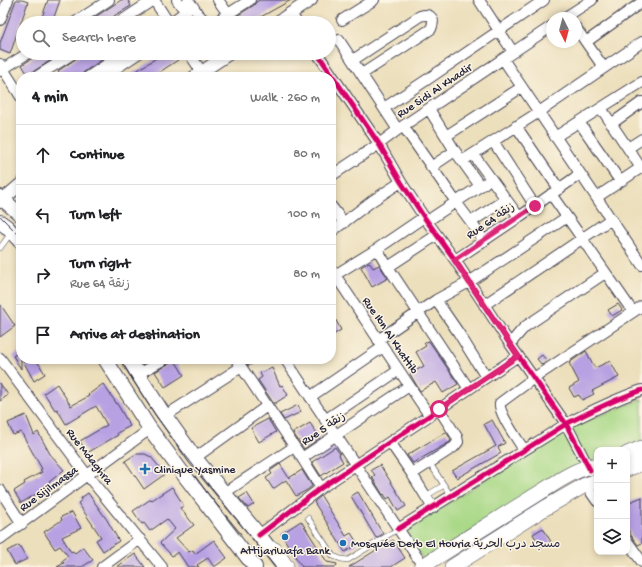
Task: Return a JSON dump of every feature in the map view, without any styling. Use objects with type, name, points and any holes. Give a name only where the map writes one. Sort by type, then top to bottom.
[{"type":"main road","points":[[1,199],[16,210]]},
{"type":"main road","points":[[6,227],[16,237]]},
{"type":"main road","points":[[108,364],[150,429],[255,567]]},
{"type":"main road","points":[[131,364],[165,416],[195,458],[284,567]]},
{"type":"main road","points":[[630,453],[642,448]]},
{"type":"main road","points":[[630,468],[642,463]]},
{"type":"main road","points":[[422,566],[574,472],[594,478]]},
{"type":"main road","points":[[439,567],[594,478]]},
{"type":"main road","points":[[452,567],[594,478]]},
{"type":"main road","points":[[470,567],[594,478]]},
{"type":"street","points":[[0,20],[8,0]]},
{"type":"street","points":[[85,16],[109,0]]},
{"type":"street","points":[[129,16],[153,0],[164,16]]},
{"type":"street","points":[[177,0],[202,16]]},
{"type":"street","points":[[218,0],[228,14]]},
{"type":"street","points":[[224,16],[250,0]]},
{"type":"street","points":[[296,16],[311,0]]},
{"type":"street","points":[[342,20],[374,0]]},
{"type":"street","points":[[479,0],[513,52]]},
{"type":"street","points":[[384,108],[544,0]]},
{"type":"street","points":[[574,12],[592,0]]},
{"type":"street","points":[[586,42],[642,2]]},
{"type":"street","points":[[177,16],[188,6]]},
{"type":"street","points":[[353,60],[420,16],[427,15],[432,19],[433,25],[431,29],[362,74]]},
{"type":"street","name":"Rue Sidi Al Khadir","points":[[336,173],[546,30]]},
{"type":"street","points":[[582,36],[604,68]]},
{"type":"street","points":[[339,40],[384,108],[431,167],[484,241]]},
{"type":"street","points":[[462,161],[642,42]]},
{"type":"street","points":[[503,59],[642,265]]},
{"type":"street","points":[[16,60],[1,68],[16,87]]},
{"type":"street","points":[[44,72],[63,60]]},
{"type":"street","points":[[97,72],[118,60]]},
{"type":"street","points":[[108,72],[121,60]]},
{"type":"street","points":[[193,60],[199,72]]},
{"type":"street","points":[[204,72],[220,60]]},
{"type":"street","points":[[322,60],[330,72]]},
{"type":"street","points":[[336,81],[379,144],[425,219],[566,424],[594,478]]},
{"type":"street","points":[[555,137],[642,82]]},
{"type":"street","points":[[446,136],[522,87]]},
{"type":"street","points":[[611,124],[642,102]]},
{"type":"street","points":[[597,197],[642,168],[601,108]]},
{"type":"street","points":[[429,109],[455,151],[480,186]]},
{"type":"street","points":[[579,122],[620,181]]},
{"type":"street","points":[[516,126],[555,191],[567,217],[606,273],[638,311],[534,378],[500,402],[499,406],[503,416],[524,450]]},
{"type":"street","points":[[628,148],[642,139]]},
{"type":"street","points":[[493,141],[535,206]]},
{"type":"street","points":[[431,167],[455,151]]},
{"type":"street","points":[[472,154],[519,217]]},
{"type":"street","name":"Rue 64 زنقة","points":[[454,260],[484,241],[580,174]]},
{"type":"street","points":[[336,270],[377,249],[492,179]]},
{"type":"street","points":[[336,229],[372,201],[401,182]]},
{"type":"street","points":[[1,199],[16,188]]},
{"type":"street","points":[[471,222],[506,199]]},
{"type":"street","points":[[336,213],[344,223]]},
{"type":"street","points":[[310,397],[381,343],[418,312],[436,300],[469,282],[567,217]]},
{"type":"street","points":[[6,227],[16,218]]},
{"type":"street","points":[[484,305],[611,218]]},
{"type":"street","points":[[388,267],[437,235]]},
{"type":"street","points":[[377,249],[469,389]]},
{"type":"street","points":[[510,344],[526,326],[606,273]]},
{"type":"street","name":"Rue Ibn Al Khattib","points":[[336,276],[429,415]]},
{"type":"street","points":[[436,300],[486,377]]},
{"type":"street","points":[[263,540],[321,488],[518,356]]},
{"type":"street","name":"Rue Mdaghra","points":[[0,358],[3,369],[162,567]]},
{"type":"street","points":[[138,374],[156,364]]},
{"type":"street","points":[[165,416],[237,364]]},
{"type":"street","name":"Rue 5 زنقة","points":[[239,364],[302,458],[409,386]]},
{"type":"street","points":[[287,364],[422,566]]},
{"type":"street","points":[[325,420],[399,370]]},
{"type":"street","points":[[398,529],[566,424],[593,410],[642,390]]},
{"type":"street","points":[[195,458],[267,406]]},
{"type":"street","points":[[412,474],[454,447],[458,442],[457,437],[439,409]]},
{"type":"street","name":"Rue Sijilmassa","points":[[0,539],[150,429]]},
{"type":"street","points":[[390,442],[433,508]]},
{"type":"street","points":[[224,493],[294,447]]},
{"type":"street","points":[[302,458],[321,488]]},
{"type":"street","points":[[0,490],[22,524]]},
{"type":"street","points":[[102,567],[140,539]]},
{"type":"street","points":[[630,545],[642,562]]},
{"type":"lane","points":[[0,248],[6,227]]},
{"type":"lane","points":[[429,462],[451,496]]},
{"type":"lane","points":[[426,496],[444,485]]},
{"type":"lane","points":[[308,518],[333,556],[345,560],[348,560],[398,529]]},
{"type":"lane","points":[[263,540],[278,546],[291,564],[290,567]]},
{"type":"green space","points":[[642,399],[642,442],[629,447],[594,447],[594,461],[423,560],[406,530],[556,434]]},
{"type":"building","points":[[16,0],[28,2],[23,16],[16,16],[16,37],[10,54],[0,50],[0,43]]},
{"type":"building","points":[[48,0],[60,0],[54,16],[42,16]]},
{"type":"building","points":[[121,0],[128,0],[131,6],[114,16],[97,16]]},
{"type":"building","points":[[259,0],[291,0],[262,16],[237,16],[254,5]]},
{"type":"building","points":[[30,60],[51,60],[33,72],[26,72],[22,65]]},
{"type":"building","points":[[74,60],[102,60],[84,72],[58,71]]},
{"type":"building","points":[[153,60],[178,60],[160,72],[135,72]]},
{"type":"building","points":[[369,262],[373,268],[379,265],[388,278],[372,287],[361,267]]},
{"type":"building","points":[[0,304],[15,326],[0,337]]},
{"type":"building","points":[[618,304],[622,310],[612,316],[608,310]]},
{"type":"building","points":[[336,320],[341,330],[336,333]]},
{"type":"building","points":[[429,341],[458,384],[443,393],[436,382],[420,391],[410,374],[424,366],[416,352],[426,346],[424,343]]},
{"type":"building","points":[[586,351],[595,368],[610,361],[619,377],[592,391],[594,394],[582,400],[579,395],[574,397],[569,388],[579,382],[569,363]]},
{"type":"building","points":[[16,354],[16,361],[13,356]]},
{"type":"building","points":[[542,355],[547,361],[542,365],[537,359]]},
{"type":"building","points":[[25,364],[39,364],[45,374],[34,381]]},
{"type":"building","points":[[168,364],[177,364],[184,375],[165,387],[155,372]]},
{"type":"building","points":[[272,368],[280,386],[282,385],[288,395],[274,404],[258,380],[262,377],[260,373]]},
{"type":"building","points":[[0,383],[8,395],[0,401]]},
{"type":"building","points":[[57,384],[71,406],[89,396],[88,395],[103,384],[130,426],[117,433],[118,435],[87,453],[80,441],[107,425],[96,406],[66,424],[57,409],[55,410],[44,393]]},
{"type":"building","points":[[298,405],[301,412],[284,420],[280,414]]},
{"type":"building","points":[[26,415],[34,435],[38,432],[50,454],[64,470],[43,487],[45,489],[21,503],[14,491],[25,484],[24,482],[42,472],[40,470],[42,469],[21,432],[13,435],[8,423]]},
{"type":"building","points":[[268,419],[276,432],[259,442],[251,428]]},
{"type":"building","points":[[492,420],[505,443],[498,447],[501,453],[457,478],[452,471],[496,446],[484,424]]},
{"type":"building","points":[[310,423],[320,438],[304,449],[293,433]]},
{"type":"building","points":[[446,432],[451,439],[450,442],[413,463],[407,455]]},
{"type":"building","points":[[335,447],[343,462],[321,476],[312,462]]},
{"type":"building","points":[[136,454],[145,454],[151,457],[165,474],[144,489],[125,461]]},
{"type":"building","points":[[280,464],[289,478],[302,470],[312,486],[296,496],[286,480],[273,489],[266,478],[272,474],[270,471]]},
{"type":"building","points":[[380,465],[406,506],[398,511],[390,497],[387,499],[384,494],[383,495],[372,477],[375,475],[371,470]]},
{"type":"building","points":[[172,487],[184,506],[180,508],[194,525],[176,538],[189,552],[193,550],[195,554],[214,540],[227,558],[214,567],[208,558],[197,565],[199,567],[188,567],[178,552],[172,556],[160,543],[175,529],[167,519],[150,531],[144,523],[142,524],[133,511]]},
{"type":"building","points":[[358,492],[383,534],[376,538],[351,496]]},
{"type":"building","points":[[88,493],[107,520],[119,541],[103,551],[96,540],[101,537],[78,503],[82,500],[81,498]]},
{"type":"building","points":[[247,493],[254,504],[248,508],[239,498]]},
{"type":"building","points":[[321,496],[346,536],[351,533],[358,544],[345,552],[314,502]]},
{"type":"building","points":[[642,497],[642,543],[638,545],[630,533],[630,502]]},
{"type":"building","points":[[72,512],[81,528],[62,537],[71,552],[73,551],[75,553],[83,547],[93,560],[82,567],[57,567],[64,563],[62,561],[68,556],[60,546],[55,549],[44,532],[62,520],[61,517]]},
{"type":"building","points":[[301,521],[327,562],[337,564],[336,567],[302,567],[281,534]]},
{"type":"building","points":[[543,528],[551,542],[541,548],[533,534]]},
{"type":"building","points":[[387,540],[388,543],[393,540],[405,558],[391,567],[349,567],[381,547],[380,545]]},
{"type":"building","points":[[19,545],[27,559],[15,565],[7,551]]},
{"type":"building","points":[[135,554],[145,567],[117,567]]},
{"type":"tram line","points":[[0,216],[16,232]]},
{"type":"tram line","points":[[123,364],[151,409],[170,435],[275,567]]},
{"type":"tram line","points":[[195,476],[241,534]]},
{"type":"cycle path","points":[[322,60],[330,72]]},
{"type":"cycle path","points":[[336,81],[379,144],[401,182],[424,217],[455,260],[510,344],[566,424],[590,470]]},
{"type":"cycle path","points":[[259,535],[321,488],[518,356]]},
{"type":"cycle path","points":[[398,529],[566,424],[623,397],[642,390]]},
{"type":"place","name":"Clinique Yasmine","points":[[145,469]]},
{"type":"place","name":"Attijariwafa Bank","points":[[285,537]]},
{"type":"place","name":"Mosquée Derb El Houria مسجد درب الحرية","points":[[343,543]]},
{"type":"route","points":[[439,409],[518,356],[454,260],[535,206]]}]
